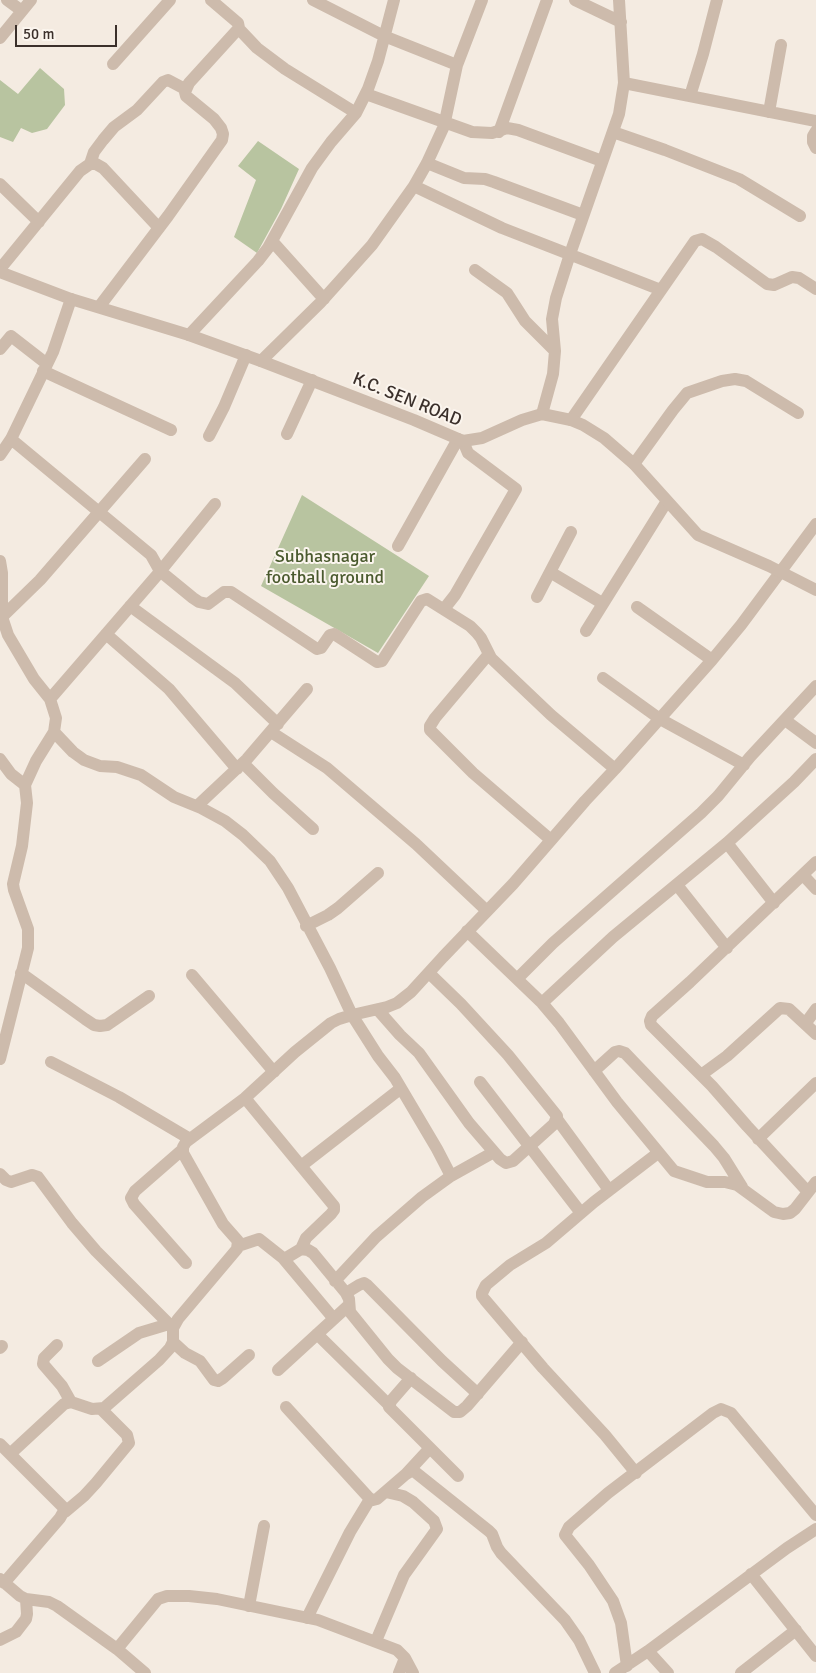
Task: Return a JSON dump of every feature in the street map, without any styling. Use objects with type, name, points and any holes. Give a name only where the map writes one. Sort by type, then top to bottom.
[{"type":"street","points":[[7,0],[22,11]]},
{"type":"street","points":[[0,38],[31,0]]},
{"type":"street","points":[[113,64],[170,0]]},
{"type":"street","points":[[211,0],[238,23],[239,29],[257,48],[285,69],[356,113]]},
{"type":"street","points":[[313,0],[384,36],[457,64]]},
{"type":"street","points":[[190,335],[258,261],[272,241],[312,168],[356,113],[366,94],[378,61],[394,0]]},
{"type":"street","points":[[261,361],[324,299],[372,245],[414,186],[427,163],[444,123],[457,64],[482,0]]},
{"type":"street","points":[[499,132],[547,0]]},
{"type":"street","points":[[575,0],[621,22]]},
{"type":"street","points":[[542,414],[553,374],[555,351],[553,309],[583,215],[619,114],[624,83],[619,0]]},
{"type":"street","points":[[690,96],[717,0]]},
{"type":"street","points":[[185,89],[239,29]]},
{"type":"street","points":[[769,112],[780,45]]},
{"type":"street","points":[[0,271],[80,172],[90,164],[94,152],[114,127],[136,110],[163,82],[168,80],[185,89]]},
{"type":"street","points":[[624,83],[815,120],[812,142],[816,148]]},
{"type":"street","points":[[99,307],[222,140],[221,128],[214,119],[186,96],[185,89]]},
{"type":"street","points":[[366,94],[472,132],[492,133],[507,128],[518,130],[602,161]]},
{"type":"street","points":[[613,132],[666,150],[739,179],[800,216]]},
{"type":"street","points":[[427,163],[464,178],[485,179],[583,215]]},
{"type":"street","points":[[90,164],[96,164],[103,168],[159,228]]},
{"type":"street","points":[[0,184],[39,222]]},
{"type":"street","points":[[414,186],[502,228],[661,290]]},
{"type":"street","points":[[571,420],[695,240],[702,239],[767,284],[774,285],[792,277],[799,278],[816,289]]},
{"type":"street","points":[[272,241],[324,299]]},
{"type":"street","points":[[475,270],[507,293],[526,321],[555,351]]},
{"type":"street","name":"K.C. SEN ROAD","points":[[0,271],[71,299],[190,335],[246,355],[461,440],[482,438],[522,420],[542,414],[571,420],[604,438],[634,464],[684,522],[698,535],[816,590]]},
{"type":"street","points":[[0,455],[11,440],[53,352],[71,299]]},
{"type":"street","points":[[0,349],[11,336],[45,368],[171,430]]},
{"type":"street","points":[[209,436],[224,407],[246,355]]},
{"type":"street","points":[[287,434],[312,380]]},
{"type":"street","points":[[634,464],[687,393],[722,381],[746,380],[798,413]]},
{"type":"street","points":[[11,440],[151,555],[160,571],[200,602],[208,604],[224,592],[231,592],[317,649],[321,648],[330,636],[334,634],[377,662],[382,661],[421,602],[427,599],[470,626],[481,638],[488,655],[551,715],[615,769]]},
{"type":"street","points":[[398,546],[461,440]]},
{"type":"street","points":[[444,609],[455,595],[516,489],[468,453],[461,440]]},
{"type":"street","points":[[2,610],[40,580],[145,459]]},
{"type":"street","points":[[586,631],[667,501]]},
{"type":"street","points":[[50,699],[215,504]]},
{"type":"street","points":[[186,1263],[134,1204],[131,1198],[136,1191],[182,1150],[184,1144],[245,1098],[295,1052],[332,1024],[339,1019],[378,1010],[396,1003],[411,992],[513,884],[712,660],[741,625],[816,524]]},
{"type":"street","points":[[537,597],[572,532]]},
{"type":"street","points":[[0,561],[2,573],[2,610],[8,635],[34,679],[50,699],[56,718],[54,732],[36,761],[26,785],[27,802],[22,846],[13,884],[28,929],[28,948],[21,973],[6,1011],[0,1059]]},
{"type":"street","points":[[550,572],[602,603]]},
{"type":"street","points":[[130,606],[235,683],[274,728],[327,768],[416,844],[487,911]]},
{"type":"street","points":[[636,607],[712,660]]},
{"type":"street","points":[[106,634],[169,689],[240,766],[313,829]]},
{"type":"street","points":[[488,655],[435,718],[430,726],[430,730],[473,773],[551,840]]},
{"type":"street","points":[[602,678],[660,719],[744,765]]},
{"type":"street","points":[[518,978],[553,944],[718,796],[816,686]]},
{"type":"street","points":[[197,806],[240,766],[307,689]]},
{"type":"street","points":[[785,720],[816,743]]},
{"type":"street","points":[[54,732],[73,752],[84,760],[100,766],[130,770],[142,775],[174,797],[197,806],[225,821],[270,861],[288,888],[306,926],[330,968],[352,1015],[437,1149],[451,1176]]},
{"type":"street","points":[[0,759],[11,774],[26,785]]},
{"type":"street","points":[[542,1003],[613,937],[728,843],[816,759]]},
{"type":"street","points":[[728,843],[774,903]]},
{"type":"street","points":[[594,1071],[615,1052],[625,1053],[714,1146],[742,1187],[774,1212],[783,1214],[795,1209],[812,1187],[758,1139],[701,1075],[651,1025],[650,1021],[652,1016],[816,862]]},
{"type":"street","points":[[306,926],[333,912],[378,874]]},
{"type":"street","points":[[803,875],[816,889]]},
{"type":"street","points":[[677,885],[726,948]]},
{"type":"street","points":[[467,931],[542,1003],[617,1102],[671,1169],[677,1173],[707,1182],[726,1182],[742,1187]]},
{"type":"street","points":[[21,973],[94,1025],[107,1025],[149,996]]},
{"type":"street","points":[[428,973],[461,1004],[508,1055],[556,1114],[557,1119],[609,1190]]},
{"type":"street","points":[[192,975],[274,1072]]},
{"type":"street","points":[[701,1075],[727,1056],[780,1008],[789,1009],[816,1034]]},
{"type":"street","points":[[805,1024],[816,1009]]},
{"type":"street","points":[[378,1010],[419,1053],[469,1123],[504,1162],[509,1163],[513,1161],[554,1124],[557,1119]]},
{"type":"street","points":[[51,1062],[119,1097],[190,1139]]},
{"type":"street","points":[[480,1082],[581,1213]]},
{"type":"street","points":[[758,1139],[816,1082]]},
{"type":"street","points":[[300,1166],[400,1089]]},
{"type":"street","points":[[245,1098],[333,1204],[334,1208],[308,1235],[301,1249],[286,1258],[282,1257]]},
{"type":"street","points":[[182,1150],[223,1224],[236,1239],[238,1246]]},
{"type":"street","points":[[336,1281],[376,1238],[422,1197],[451,1176],[494,1152]]},
{"type":"street","points":[[636,1473],[605,1435],[543,1368],[482,1296],[484,1289],[510,1265],[546,1243],[609,1190],[658,1153]]},
{"type":"street","points":[[0,1174],[11,1182],[32,1175],[38,1177],[72,1223],[96,1251],[171,1326],[173,1342],[166,1354],[101,1409],[92,1409],[71,1402],[64,1404],[10,1454]]},
{"type":"street","points":[[98,1361],[139,1333],[171,1326],[226,1265],[238,1246],[259,1239],[282,1257],[334,1319]]},
{"type":"street","points":[[301,1249],[308,1250],[313,1254],[336,1281],[348,1299],[350,1312],[353,1317],[388,1360],[454,1412],[462,1410],[478,1394],[522,1342]]},
{"type":"street","points":[[278,1370],[334,1319],[359,1285],[364,1284],[478,1394]]},
{"type":"street","points":[[317,1334],[458,1476]]},
{"type":"street","points":[[173,1342],[185,1353],[200,1361],[213,1378],[218,1381],[249,1355]]},
{"type":"street","points":[[57,1345],[45,1356],[43,1362],[66,1392],[71,1402]]},
{"type":"street","points":[[389,1405],[411,1378]]},
{"type":"street","points":[[286,1406],[370,1499],[377,1499],[386,1492],[430,1448]]},
{"type":"street","points":[[101,1409],[127,1435],[129,1443],[96,1483],[65,1512],[2,1581],[26,1599],[42,1600],[57,1606],[117,1649],[145,1673]]},
{"type":"street","points":[[627,1666],[621,1622],[615,1607],[597,1577],[566,1537],[565,1532],[593,1506],[713,1413],[721,1409],[731,1413],[816,1515]]},
{"type":"street","points":[[0,1444],[62,1505],[65,1512]]},
{"type":"street","points":[[406,1474],[411,1471],[420,1474],[492,1534],[501,1553],[565,1620],[579,1640],[595,1673]]},
{"type":"street","points":[[376,1641],[404,1575],[437,1529],[434,1522],[413,1502],[399,1495],[386,1492]]},
{"type":"street","points":[[307,1618],[350,1532],[370,1499]]},
{"type":"street","points":[[249,1606],[264,1526]]},
{"type":"street","points":[[615,1673],[816,1529]]},
{"type":"street","points":[[752,1574],[816,1656]]},
{"type":"street","points":[[117,1649],[158,1599],[177,1596],[208,1598],[318,1620],[376,1641],[397,1650],[405,1658],[413,1673]]},
{"type":"street","points":[[0,1640],[16,1632],[26,1619],[26,1599]]},
{"type":"street","points":[[741,1673],[796,1630]]},
{"type":"street","points":[[648,1651],[668,1673]]},
{"type":"street","points":[[399,1673],[405,1658]]},
{"type":"green space","points":[[40,68],[64,89],[65,105],[47,129],[32,133],[21,128],[13,142],[0,137],[0,80],[18,94]]},
{"type":"green space","points":[[258,141],[299,169],[281,209],[257,253],[234,237],[256,180],[238,166]]},
{"type":"green space","name":"Subhasnagar football ground","points":[[302,495],[429,576],[378,653],[261,586]]}]
